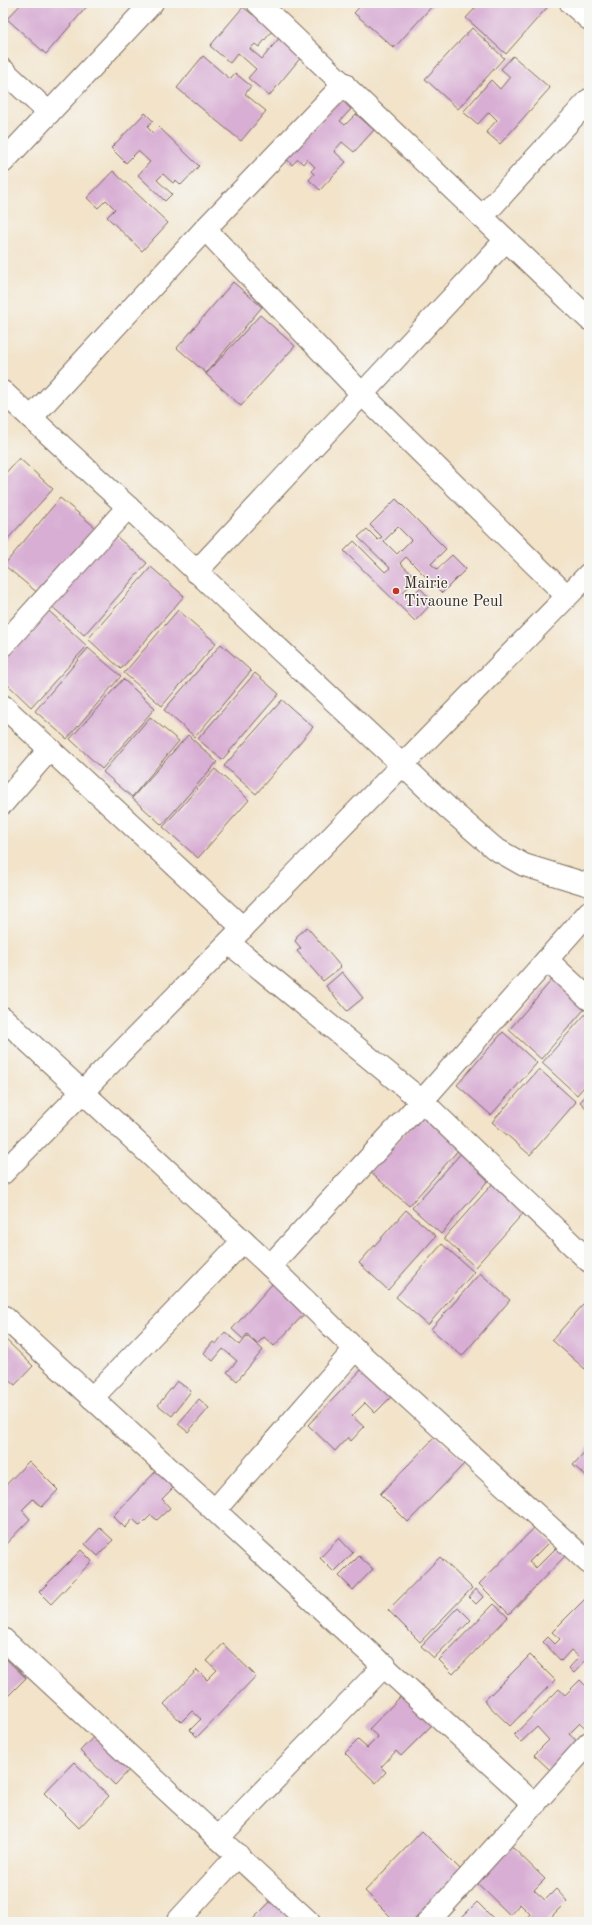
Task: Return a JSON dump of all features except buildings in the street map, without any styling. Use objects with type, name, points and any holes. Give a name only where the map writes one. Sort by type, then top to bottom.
[{"type":"street","points":[[3,162],[152,3]]},
{"type":"street","points":[[258,3],[589,319]]},
{"type":"street","points":[[572,3],[589,19]]},
{"type":"street","points":[[3,70],[49,113]]},
{"type":"street","points":[[31,418],[205,229],[344,84]]},
{"type":"street","points":[[482,217],[589,100]]},
{"type":"street","points":[[205,229],[362,394],[568,596]]},
{"type":"street","points":[[196,572],[506,240]]},
{"type":"street","points":[[3,392],[128,507],[448,808],[494,848],[524,865],[589,885]]},
{"type":"street","points":[[3,645],[128,507]]},
{"type":"street","points":[[3,1174],[589,574]]},
{"type":"street","points":[[3,706],[50,749],[236,936],[422,1101],[589,1261]]},
{"type":"street","points":[[3,803],[50,749]]},
{"type":"street","points":[[270,1266],[422,1101],[589,912]]},
{"type":"street","points":[[547,960],[589,999]]},
{"type":"street","points":[[3,1018],[270,1266],[355,1349],[589,1564]]},
{"type":"street","points":[[92,1398],[243,1241]]},
{"type":"street","points":[[3,1316],[385,1665],[535,1805]]},
{"type":"street","points":[[215,1510],[355,1349]]},
{"type":"street","points":[[3,1639],[309,1922]]},
{"type":"street","points":[[218,1838],[385,1665]]},
{"type":"street","points":[[428,1922],[535,1805],[589,1743]]},
{"type":"street","points":[[177,1922],[238,1855]]},
{"type":"place","name":"Mairie Tivaoune Peul","points":[[396,591]]}]
